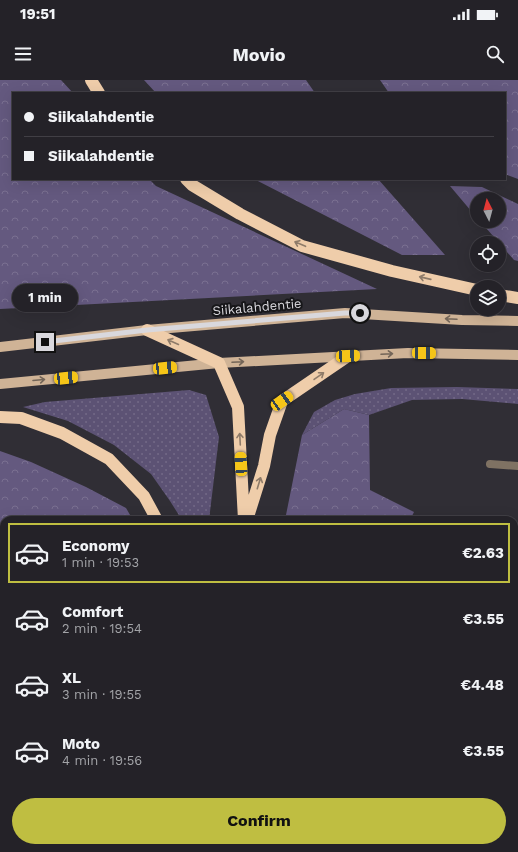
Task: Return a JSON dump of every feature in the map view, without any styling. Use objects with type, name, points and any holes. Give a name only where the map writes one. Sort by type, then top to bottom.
[{"type":"highway","points":[[91,80],[98,92]]},
{"type":"highway","points":[[187,180],[192,185],[240,214],[302,246],[392,271],[470,288]]},
{"type":"highway","points":[[506,296],[518,298]]},
{"type":"highway","points":[[147,330],[219,363],[238,407],[244,516]]},
{"type":"highway","points":[[249,516],[264,466],[270,435],[282,401],[348,356]]},
{"type":"highway","points":[[0,417],[21,418],[62,433],[109,460],[144,496],[155,516]]},
{"type":"main road","name":"Siikalahdentie","points":[[0,347],[147,330],[345,313],[462,320],[518,321]]},
{"type":"main road","points":[[0,384],[219,363],[408,353],[518,355]]},
{"type":"lane","points":[[490,464],[518,466]]},
{"type":"shaded area","points":[[457,387],[518,389],[518,404],[462,399],[412,400],[369,415],[344,409],[302,435],[314,412],[335,400],[355,394],[391,388]]},
{"type":"shaded area","points":[[189,390],[206,395],[219,437],[209,516],[179,516],[151,474],[114,445],[68,421],[23,407],[45,402]]},
{"type":"green space","points":[[0,80],[61,80],[72,92],[12,92],[12,180],[150,180],[156,186],[377,289],[0,309]]},
{"type":"green space","points":[[144,80],[306,80],[314,92],[155,92]]},
{"type":"green space","points":[[380,80],[518,80],[518,179],[506,174],[506,92],[388,92]]},
{"type":"green space","points":[[256,180],[379,180],[445,255],[402,255]]},
{"type":"green space","points":[[450,186],[482,187],[493,192],[470,192],[470,210]]},
{"type":"green space","points":[[506,198],[518,204],[518,261],[514,260],[506,251],[506,236],[493,236],[486,228],[506,228]]},
{"type":"green space","points":[[344,409],[369,415],[370,490],[414,512],[412,516],[286,516],[302,435]]},
{"type":"green space","points":[[0,451],[31,462],[86,487],[126,508],[131,516],[0,516]]},
{"type":"route","points":[[45,342],[193,326],[360,313]]}]
